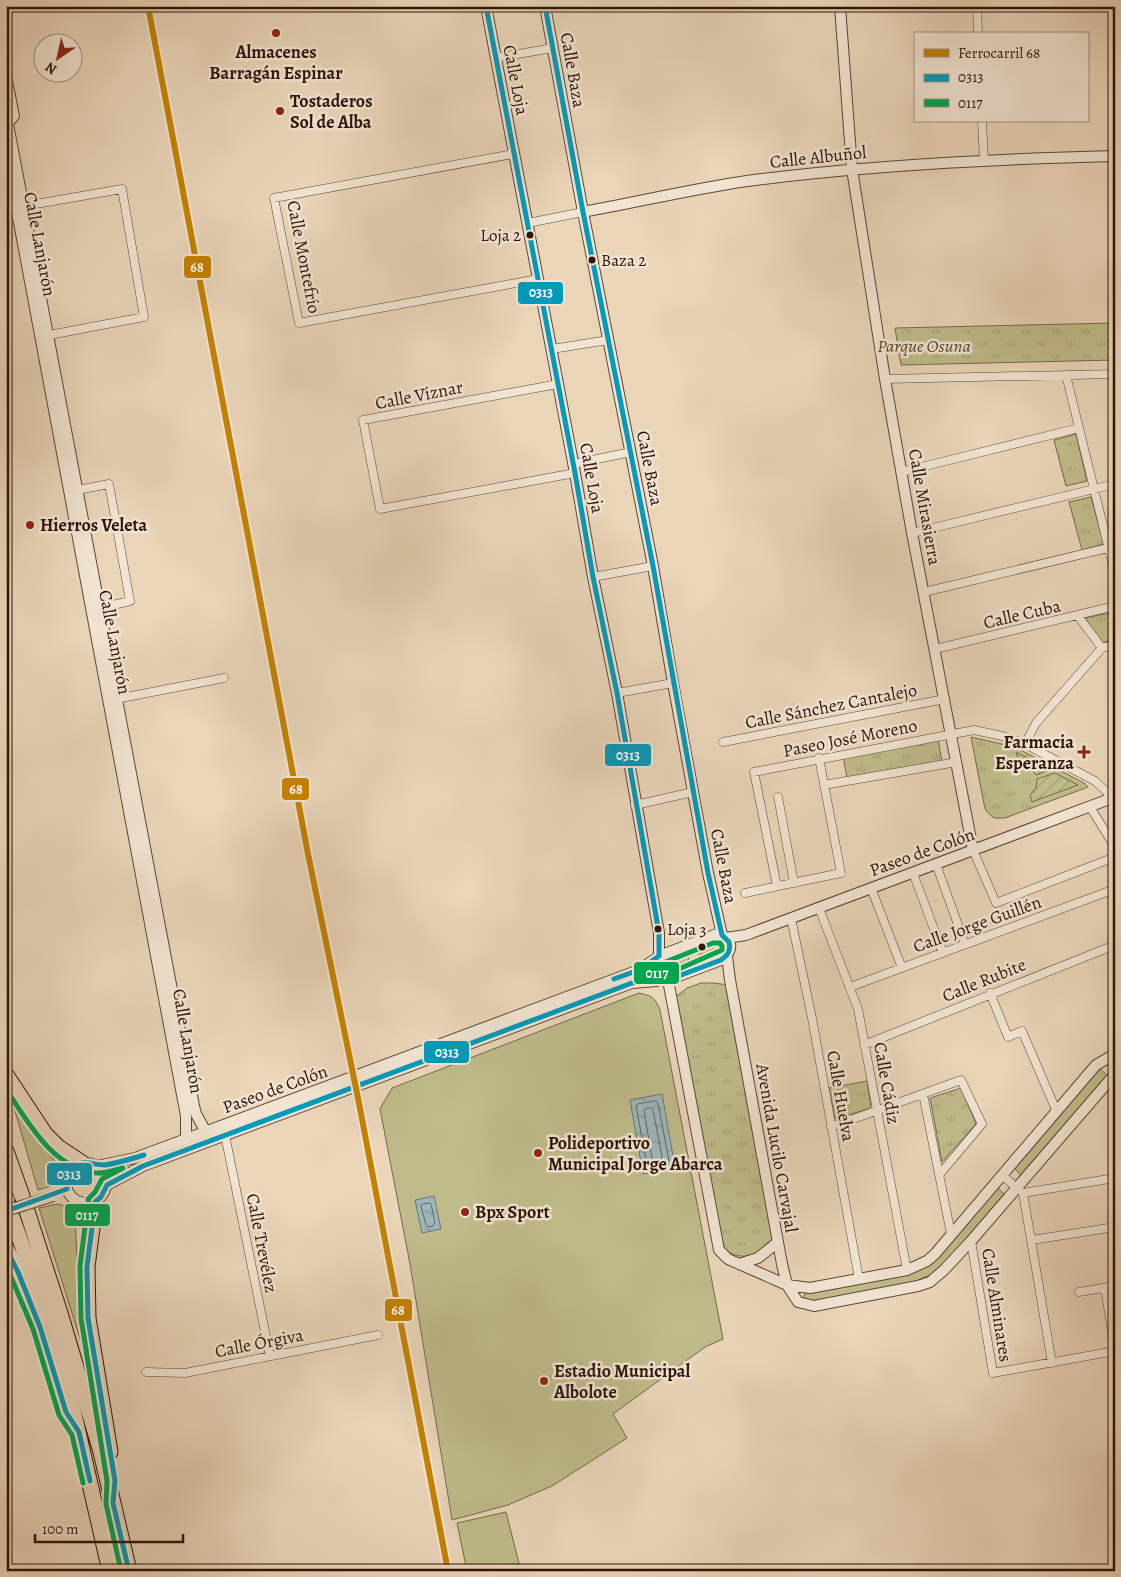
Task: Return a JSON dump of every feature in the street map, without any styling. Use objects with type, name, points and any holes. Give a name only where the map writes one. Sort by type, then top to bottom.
[{"type":"highway","points":[[6,1075],[45,1134],[58,1147],[90,1164]]},
{"type":"highway","points":[[6,1151],[22,1196]]},
{"type":"highway","points":[[95,1202],[97,1208],[92,1228],[87,1267],[88,1318],[115,1481],[113,1503]]},
{"type":"highway","points":[[27,1211],[83,1388],[129,1571]]},
{"type":"highway","points":[[9,1214],[38,1290],[79,1432],[110,1571]]},
{"type":"highway","points":[[6,1248],[18,1272],[40,1327],[66,1412],[79,1432]]},
{"type":"street","name":"Calle Loja","points":[[486,6],[552,350],[593,577],[617,693],[659,933],[656,966],[658,974],[665,980]]},
{"type":"street","name":"Calle Baza","points":[[545,6],[583,212],[653,566],[714,903],[724,936],[729,942],[729,952]]},
{"type":"street","name":"Calle Mirasierra","points":[[840,6],[852,169],[885,379],[912,533],[973,850]]},
{"type":"street","points":[[977,6],[978,32]]},
{"type":"street","points":[[495,58],[553,48]]},
{"type":"street","name":"Calle Lanjarón","points":[[6,76],[14,116],[7,125],[24,206],[44,336],[186,1116],[186,1138]]},
{"type":"street","points":[[982,122],[984,160]]},
{"type":"street","name":"Calle Lanjarón","points":[[6,153],[77,490],[196,1114],[206,1132]]},
{"type":"street","name":"Calle Montefrío","points":[[513,154],[274,198],[300,323],[538,279]]},
{"type":"street","name":"Calle Albuñol","points":[[528,223],[746,182],[852,169],[984,160],[1115,156]]},
{"type":"street","name":"Calle Lanjarón","points":[[24,206],[122,189],[144,317],[44,336]]},
{"type":"street","points":[[552,350],[608,340]]},
{"type":"street","points":[[885,379],[1115,374]]},
{"type":"street","points":[[1066,375],[1115,574]]},
{"type":"street","name":"Calle Víznar","points":[[558,384],[363,420],[380,509],[574,468]]},
{"type":"street","points":[[901,472],[1079,428]]},
{"type":"street","points":[[574,468],[631,452]]},
{"type":"street","name":"Calle Lanjarón","points":[[77,490],[109,484],[130,601],[100,608]]},
{"type":"street","points":[[912,533],[1115,484]]},
{"type":"street","points":[[924,592],[1108,548]]},
{"type":"street","points":[[593,577],[653,566]]},
{"type":"street","name":"Calle Cuba","points":[[935,649],[1115,606]]},
{"type":"street","points":[[1078,616],[1102,648]]},
{"type":"street","points":[[1025,744],[1036,723],[1102,648],[1115,644]]},
{"type":"street","points":[[116,699],[224,678]]},
{"type":"street","points":[[617,693],[673,683]]},
{"type":"street","name":"Calle Sánchez Cantalejo","points":[[723,742],[945,699]]},
{"type":"street","name":"Paseo de Colón","points":[[107,1185],[143,1166],[639,970],[658,957],[711,936],[746,935],[1112,798],[1095,781],[1025,744],[1002,736],[974,730],[952,734]]},
{"type":"street","name":"Paseo José Moreno","points":[[776,886],[754,772],[952,734]]},
{"type":"street","points":[[745,893],[841,873],[819,758]]},
{"type":"street","points":[[824,785],[957,762]]},
{"type":"street","points":[[636,805],[693,792]]},
{"type":"street","points":[[778,797],[794,883]]},
{"type":"street","points":[[1090,807],[1115,847]]},
{"type":"street","points":[[973,850],[996,903],[1115,857]]},
{"type":"street","points":[[936,864],[965,944]]},
{"type":"street","points":[[913,872],[942,953]]},
{"type":"street","points":[[871,888],[902,968]]},
{"type":"street","name":"Calle Jorge Guillén","points":[[850,988],[1115,889]]},
{"type":"street","name":"Calle Cádiz","points":[[819,908],[858,1009],[906,1270]]},
{"type":"street","name":"Calle Huelva","points":[[790,918],[812,1018],[859,1279]]},
{"type":"street","name":"Paseo de Colón","points":[[386,1070],[632,983],[665,980],[721,960],[746,935]]},
{"type":"street","name":"Calle Rubite","points":[[864,1045],[990,993],[1115,945]]},
{"type":"street","name":"Avenida Lucilo Carvajal","points":[[729,952],[730,980],[778,1242],[758,1258],[739,1264]]},
{"type":"street","points":[[665,980],[719,1250],[728,1259],[787,1286],[810,1288],[906,1270],[927,1261],[1096,1066],[1112,1059]]},
{"type":"street","points":[[990,993],[1008,1037],[1022,1031],[1056,1110]]},
{"type":"street","points":[[778,1242],[787,1286],[798,1302],[814,1306],[930,1282],[944,1270],[1019,1191],[1115,1074]]},
{"type":"street","points":[[831,1127],[961,1080],[982,1124],[939,1175]]},
{"type":"street","name":"Paseo de Colón","points":[[90,1164],[136,1158],[186,1138],[322,1094]]},
{"type":"street","points":[[923,1094],[951,1234]]},
{"type":"street","name":"Calle Trevélez","points":[[225,1135],[270,1356]]},
{"type":"street","points":[[90,1164],[105,1174],[107,1185],[101,1198],[95,1202],[82,1203],[70,1196],[66,1183],[71,1170],[90,1164]]},
{"type":"street","points":[[1002,1175],[1019,1191],[1032,1240],[1052,1362],[1115,1351],[1105,1288]]},
{"type":"street","points":[[1019,1191],[1115,1178]]},
{"type":"street","points":[[9,1214],[67,1190]]},
{"type":"street","points":[[1032,1240],[1115,1227]]},
{"type":"street","name":"Calle Alminares","points":[[972,1241],[992,1374],[1052,1362]]},
{"type":"street","points":[[1079,1292],[1115,1286]]},
{"type":"street","name":"Calle Órgiva","points":[[146,1372],[185,1373],[378,1336]]},
{"type":"green space","name":"Parque Osuna","points":[[1115,323],[1115,360],[901,365],[895,328]]},
{"type":"green space","points":[[1076,434],[1087,481],[1066,486],[1054,440]]},
{"type":"green space","points":[[1091,497],[1104,544],[1082,550],[1069,502]]},
{"type":"green space","points":[[1115,612],[1115,639],[1102,643],[1085,618]]},
{"type":"green space","points":[[971,737],[1015,747],[1084,783],[1088,787],[1005,818],[994,818],[986,811],[984,804]]},
{"type":"green space","points":[[938,739],[942,762],[847,778],[843,756]]},
{"type":"green space","points":[[1016,752],[1049,770],[1036,775],[1030,768],[1021,767]]},
{"type":"green space","points":[[1055,773],[1078,785],[1032,802],[1030,795],[1036,788],[1037,779]]},
{"type":"green space","points":[[716,940],[723,946],[720,954],[705,960],[703,954],[697,954],[694,948]]},
{"type":"green space","points":[[686,951],[691,966],[672,973],[664,971],[662,965],[664,960]]},
{"type":"green space","points":[[701,983],[728,985],[775,1240],[770,1246],[752,1256],[739,1256],[725,1250],[713,1201],[675,997],[687,988]]},
{"type":"green space","points":[[639,993],[652,998],[660,1010],[723,1339],[705,1347],[613,1414],[627,1438],[552,1486],[508,1505],[452,1520],[410,1264],[380,1109],[392,1088]]},
{"type":"green space","points":[[1100,1069],[1108,1076],[1021,1175],[1014,1168]]},
{"type":"green space","points":[[867,1081],[871,1108],[835,1119],[829,1088]]},
{"type":"green space","points":[[961,1088],[976,1124],[942,1162],[930,1098]]},
{"type":"green space","points":[[10,1094],[59,1168],[61,1174],[59,1178],[49,1187],[38,1190]]},
{"type":"green space","points":[[997,1187],[1004,1194],[945,1263],[930,1275],[911,1283],[808,1302],[803,1299],[805,1293],[908,1274],[922,1268]]},
{"type":"green space","points":[[57,1204],[69,1209],[75,1221],[80,1311],[87,1361],[39,1208]]},
{"type":"green space","points":[[506,1512],[521,1571],[467,1571],[457,1523]]},
{"type":"water","points":[[662,1094],[675,1167],[643,1174],[630,1100]]},
{"type":"water","points":[[434,1196],[441,1229],[422,1233],[415,1200]]},
{"type":"rail line","name":"68","points":[[148,6],[308,854],[358,1098],[448,1571]]},
{"type":"transit line","name":"0313","points":[[486,6],[593,577],[617,693],[659,933],[659,956],[639,970],[614,979]]},
{"type":"transit line","name":"0313","points":[[129,1571],[113,1503],[115,1481],[88,1318],[87,1267],[92,1228],[97,1208],[95,1202],[101,1197],[107,1185],[143,1166],[632,983],[668,980],[721,960],[729,950],[729,942],[722,935],[708,873],[653,566],[583,212],[545,6]]},
{"type":"transit line","name":"0117","points":[[713,943],[720,943],[722,950],[672,972],[646,974],[663,963],[713,943]]},
{"type":"transit line","name":"0117","points":[[6,1089],[43,1142],[66,1162],[80,1169],[96,1173],[123,1168],[102,1179],[95,1192],[88,1199],[89,1208],[80,1266],[81,1318],[107,1481],[106,1504],[121,1571]]},
{"type":"transit line","name":"0313","points":[[6,1211],[67,1189],[69,1174],[79,1164],[105,1165],[144,1155]]},
{"type":"transit line","name":"0313","points":[[6,1248],[18,1272],[40,1327],[66,1412],[79,1432],[90,1481]]},
{"type":"transit line","name":"0117","points":[[6,1265],[33,1329],[59,1415],[72,1435],[83,1483]]},
{"type":"place","name":"Almacenes Barragán Espinar","points":[[276,33]]},
{"type":"place","name":"Tostaderos Sol de Alba","points":[[280,111]]},
{"type":"place","name":"Loja 2","points":[[530,235]]},
{"type":"place","name":"Baza 2","points":[[592,260]]},
{"type":"place","name":"Hierros Veleta","points":[[30,525]]},
{"type":"place","name":"Farmacia Esperanza","points":[[1084,752]]},
{"type":"place","name":"Loja 3","points":[[658,929]]},
{"type":"place","name":"Polideportivo Municipal Jorge Abarca","points":[[538,1153]]},
{"type":"place","name":"Bpx Sport","points":[[465,1212]]},
{"type":"place","name":"Estadio Municipal Albolote","points":[[544,1381]]}]
